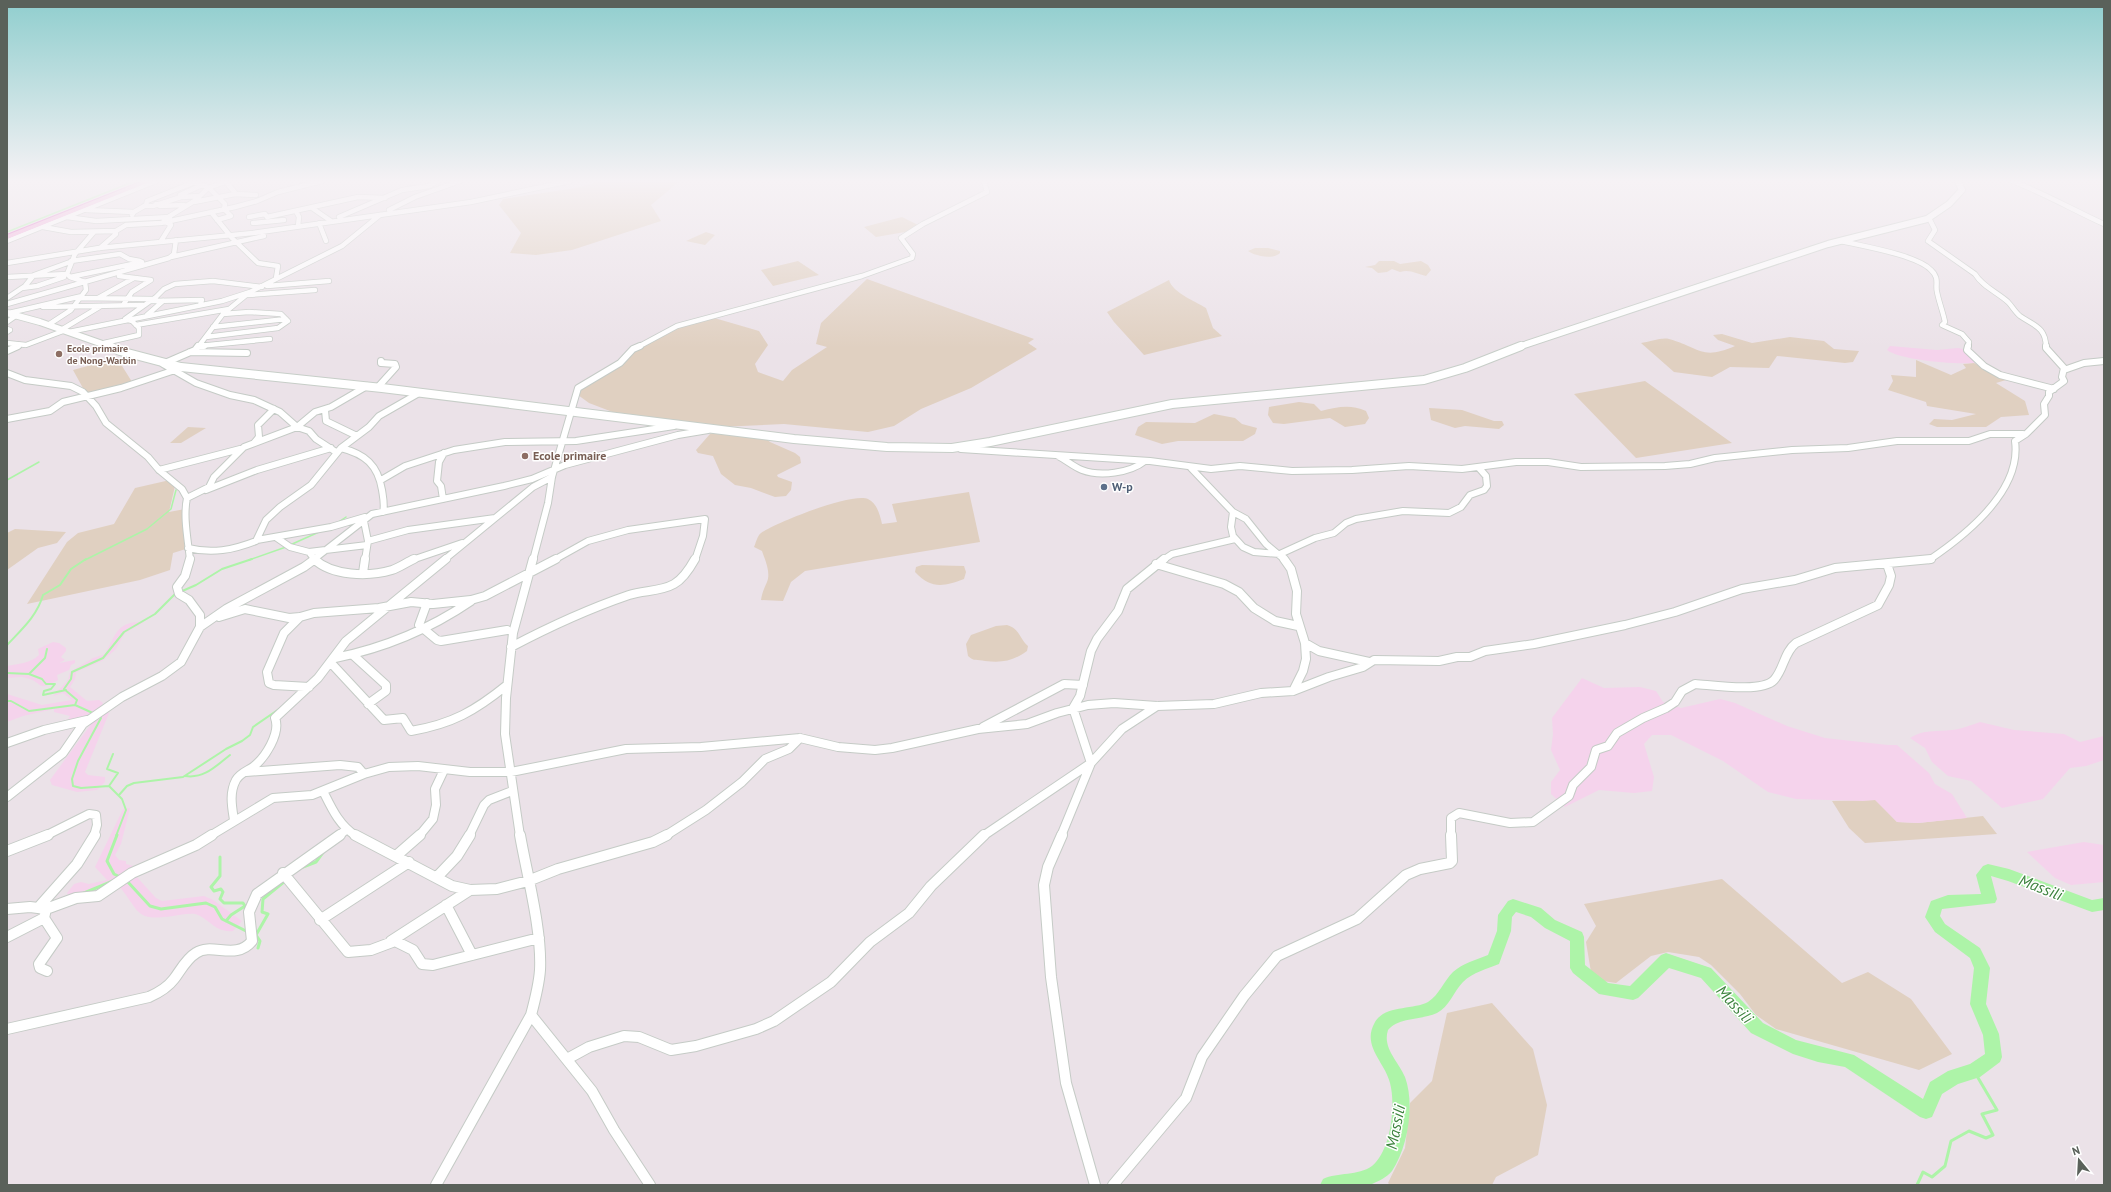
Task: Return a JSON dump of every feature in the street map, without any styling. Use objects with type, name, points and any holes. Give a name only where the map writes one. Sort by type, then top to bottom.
[{"type":"street","points":[[7,241],[18,237]]},
{"type":"street","points":[[68,276],[71,261],[76,251],[90,237]]},
{"type":"street","points":[[100,248],[113,237]]},
{"type":"street","points":[[160,241],[163,237]]},
{"type":"street","points":[[7,263],[76,251],[212,237]]},
{"type":"street","points":[[231,237],[258,263],[278,266],[276,278]]},
{"type":"street","points":[[112,277],[154,262],[261,237]]},
{"type":"street","points":[[324,237],[326,241]]},
{"type":"street","points":[[162,362],[190,352],[199,346],[223,314],[249,294],[276,278],[342,246],[354,237]]},
{"type":"street","points":[[436,1185],[531,1014],[537,992],[540,970],[539,938],[512,791],[511,772],[505,734],[507,685],[513,633],[548,503],[553,473],[571,411],[576,403],[578,388],[620,363],[633,349],[677,326],[862,276],[912,258],[913,254],[901,238],[903,237]]},
{"type":"street","points":[[952,448],[990,442],[1122,413],[1172,404],[1424,380],[1447,375],[1466,369],[1504,351],[1858,237]]},
{"type":"street","points":[[1305,642],[1319,651],[1369,662],[1397,659],[1439,661],[1457,657],[1470,658],[1484,651],[1534,644],[1626,625],[1675,612],[1742,589],[1801,578],[1835,568],[1929,560],[1953,544],[1982,516],[2002,493],[2013,471],[2017,455],[2015,441],[2026,434],[2045,415],[2043,406],[2045,399],[2049,396],[2049,392],[2064,381],[2062,377],[2064,368],[2046,348],[2046,337],[2036,324],[2019,315],[2008,302],[1980,282],[1975,274],[1928,241],[1931,237]]},
{"type":"street","points":[[169,258],[174,254],[176,240]]},
{"type":"street","points":[[1841,241],[1905,257],[1928,266],[1938,283],[1936,291],[1942,306],[1945,322],[1942,325],[1962,334],[1966,338],[1968,342],[1967,350],[1970,354],[1982,365],[1999,375],[2028,382],[2035,381],[2054,388]]},
{"type":"street","points":[[7,298],[22,288],[32,276],[71,261],[120,254],[130,259],[140,260],[140,263]]},
{"type":"street","points":[[22,288],[36,286],[68,276],[102,269],[151,260],[154,262]]},
{"type":"street","points":[[7,304],[85,282],[121,276],[163,265],[162,260]]},
{"type":"street","points":[[7,277],[68,276],[85,282]]},
{"type":"street","points":[[121,276],[151,280],[132,292],[123,305]]},
{"type":"street","points":[[98,299],[112,289],[134,278]]},
{"type":"street","points":[[125,319],[143,305],[153,300],[165,288],[189,282],[219,281],[263,286],[329,281]]},
{"type":"street","points":[[48,325],[75,306],[86,290],[85,282]]},
{"type":"street","points":[[279,293],[284,285]]},
{"type":"street","points":[[7,351],[20,345],[35,342],[64,331],[249,294],[315,290]]},
{"type":"street","points":[[11,314],[43,307],[67,299],[81,297],[98,299],[128,298],[163,301],[202,300],[200,305]]},
{"type":"street","points":[[147,315],[163,301]]},
{"type":"street","points":[[43,307],[143,305]]},
{"type":"street","points":[[64,331],[101,306]]},
{"type":"street","points":[[136,325],[230,309]]},
{"type":"street","points":[[223,314],[249,312],[278,314],[282,315],[286,319]]},
{"type":"street","points":[[11,314],[104,343],[120,351],[162,362],[177,369],[196,383],[230,396],[254,400],[274,409],[298,427],[309,431],[316,439],[336,449],[362,454],[377,468],[381,480],[383,512]]},
{"type":"street","points":[[7,322],[11,314]]},
{"type":"street","points":[[104,343],[138,336],[139,328],[125,319]]},
{"type":"street","points":[[214,327],[286,319]]},
{"type":"street","points":[[206,337],[278,328],[287,322],[286,319]]},
{"type":"street","points":[[199,346],[270,339]]},
{"type":"street","points":[[7,343],[20,345]]},
{"type":"street","points":[[190,352],[247,353]]},
{"type":"street","points":[[378,387],[396,367],[395,364],[381,363],[381,360]]},
{"type":"street","points":[[2064,370],[2084,363],[2104,361]]},
{"type":"street","points":[[64,402],[86,397],[177,369],[378,387],[716,430],[867,446],[952,448],[1052,453],[1145,461],[1190,467],[1217,469],[1240,466],[1292,471],[1352,470],[1409,466],[1462,469],[1516,462],[1548,462],[1581,467],[1678,465],[1690,464],[1715,458],[1792,450],[1848,448],[1897,441],[1954,442],[1969,440],[1990,434],[2026,434]]},
{"type":"street","points":[[7,373],[34,382],[71,386],[80,390],[96,406],[106,424],[148,457],[159,470],[182,489],[187,498],[184,511],[187,523],[190,561],[185,576],[177,587],[177,590],[179,594],[189,600],[200,615],[200,627],[181,662],[162,676],[122,697],[83,724],[63,753],[7,797]]},
{"type":"street","points":[[159,470],[244,447],[298,427],[314,413],[325,410],[368,386]]},
{"type":"street","points":[[7,420],[50,410],[80,390]]},
{"type":"street","points":[[187,498],[257,470],[336,449],[357,436],[392,407],[419,393]]},
{"type":"street","points":[[253,444],[259,437],[258,425],[274,409]]},
{"type":"street","points":[[325,410],[326,421],[357,436]]},
{"type":"street","points":[[381,480],[401,468],[444,453],[504,442],[562,442],[680,425]]},
{"type":"street","points":[[234,820],[231,795],[236,779],[258,763],[276,731],[278,725],[275,718],[309,687],[333,660],[346,641],[533,487],[565,465],[678,435],[716,430]]},
{"type":"street","points":[[204,491],[211,485],[214,477],[244,447]]},
{"type":"street","points":[[257,540],[266,520],[280,507],[311,485],[336,449]]},
{"type":"street","points":[[443,499],[441,486],[437,481],[439,462],[444,453]]},
{"type":"street","points":[[1052,453],[1086,472],[1092,473],[1132,468],[1141,465],[1145,461]]},
{"type":"street","points":[[1190,467],[1233,512],[1243,516],[1266,544],[1280,554],[1290,569],[1297,591],[1296,608],[1298,626],[1305,642],[1306,659],[1303,671],[1293,691]]},
{"type":"street","points":[[1233,512],[1231,527],[1235,539],[1243,547],[1254,552],[1280,554],[1315,538],[1334,533],[1346,523],[1356,519],[1403,512],[1449,513],[1461,507],[1470,495],[1484,490],[1487,486],[1486,476],[1479,468]]},
{"type":"street","points":[[188,548],[199,552],[215,552],[236,548],[257,540],[277,538],[331,527],[383,512],[553,473]]},
{"type":"street","points":[[364,574],[368,543],[366,518]]},
{"type":"street","points":[[200,627],[226,609],[315,560],[366,518]]},
{"type":"street","points":[[277,538],[290,547],[309,552],[368,543],[408,530],[495,518]]},
{"type":"street","points":[[212,620],[235,611],[245,609],[289,618],[320,613],[388,607],[411,602],[427,603],[471,600],[485,596],[588,541],[628,530],[706,519],[705,534],[701,548],[691,565],[677,583],[637,592],[577,614],[511,647]]},
{"type":"street","points":[[1095,1185],[1066,1083],[1051,977],[1044,884],[1048,867],[1088,774],[1091,763],[1073,708],[1080,696],[1085,670],[1091,651],[1097,639],[1118,611],[1127,589],[1156,564],[1172,554],[1235,539]]},
{"type":"street","points":[[309,552],[315,560],[330,570],[353,574],[364,574],[392,570],[418,557],[466,542]]},
{"type":"street","points":[[1156,564],[1200,576],[1231,588],[1246,598],[1254,608],[1275,621],[1298,626]]},
{"type":"street","points":[[1113,1185],[1175,1111],[1185,1102],[1191,1093],[1197,1067],[1202,1057],[1239,1002],[1277,956],[1357,920],[1371,905],[1406,875],[1420,870],[1450,864],[1452,861],[1451,818],[1455,814],[1510,823],[1533,822],[1569,796],[1573,785],[1591,767],[1593,755],[1596,750],[1608,746],[1617,733],[1623,729],[1675,702],[1685,688],[1695,684],[1730,688],[1753,687],[1761,686],[1774,680],[1791,648],[1796,642],[1878,605],[1889,585],[1890,576],[1887,564]]},
{"type":"street","points":[[333,660],[353,655],[422,628],[459,609],[471,600]]},
{"type":"street","points":[[427,603],[419,625],[437,640],[444,641],[507,630]]},
{"type":"street","points":[[300,617],[284,633],[267,672],[267,678],[269,683],[274,685],[309,687]]},
{"type":"street","points":[[353,655],[386,685],[386,691],[368,704]]},
{"type":"street","points":[[333,660],[368,704],[384,720],[405,719],[409,725],[409,730],[411,731],[444,726],[468,714],[507,685]]},
{"type":"street","points":[[7,937],[43,912],[76,898],[104,894],[132,872],[196,845],[234,820],[273,798],[280,796],[305,797],[323,792],[364,774],[389,767],[418,766],[444,770],[511,772],[579,757],[626,749],[701,747],[800,738],[838,747],[876,750],[978,730],[1027,724],[1073,708],[1101,703],[1157,706],[1214,704],[1261,694],[1293,691],[1329,677],[1363,667],[1369,662]]},
{"type":"street","points":[[978,730],[1018,710],[1064,684],[1083,685]]},
{"type":"street","points":[[567,1059],[589,1047],[624,1036],[639,1037],[671,1050],[696,1046],[756,1029],[774,1021],[831,982],[870,942],[909,913],[931,886],[985,834],[1091,763],[1112,742],[1122,729],[1157,706]]},
{"type":"street","points":[[7,743],[44,730],[90,720]]},
{"type":"street","points":[[323,792],[336,818],[346,830],[452,886],[470,890],[497,889],[528,881],[558,869],[653,842],[670,833],[742,782],[765,759],[789,749],[800,738]]},
{"type":"street","points":[[244,772],[340,765],[358,768],[364,774]]},
{"type":"street","points":[[396,856],[416,840],[433,819],[436,805],[435,789],[444,770]]},
{"type":"street","points":[[437,877],[457,856],[464,846],[484,805],[489,800],[512,791]]},
{"type":"street","points":[[7,851],[52,833],[89,814],[96,815],[97,828],[88,848],[43,912]]},
{"type":"street","points":[[7,1029],[149,997],[158,993],[174,979],[181,967],[197,952],[208,949],[218,952],[230,951],[247,947],[252,941],[252,929],[249,912],[257,894],[283,873],[346,830]]},
{"type":"street","points":[[320,920],[409,862]]},
{"type":"street","points":[[283,873],[320,920],[348,952],[371,950],[395,941],[407,945],[414,951],[419,962],[423,965],[445,964],[472,955],[539,938]]},
{"type":"street","points":[[386,944],[470,890]]},
{"type":"street","points":[[446,905],[472,955]]},
{"type":"street","points":[[7,909],[43,912]]},
{"type":"street","points":[[43,912],[57,938],[39,964],[40,968],[47,971]]},
{"type":"street","points":[[531,1014],[567,1059],[603,1108],[614,1130],[650,1185]]},
{"type":"shaded area","points":[[519,237],[613,237],[572,250],[536,255],[510,253]]},
{"type":"shaded area","points":[[696,237],[713,237],[705,245],[686,241]]},
{"type":"shaded area","points":[[1255,248],[1268,248],[1280,251],[1280,253],[1269,257],[1248,251]]},
{"type":"shaded area","points":[[798,261],[819,275],[773,286],[761,270]]},
{"type":"shaded area","points":[[1379,261],[1394,261],[1400,264],[1421,261],[1428,265],[1431,270],[1426,276],[1410,271],[1400,272],[1392,269],[1387,272],[1378,273],[1372,268],[1365,267],[1375,265]]},
{"type":"shaded area","points":[[867,279],[1034,339],[1028,343],[1037,349],[971,388],[921,409],[894,426],[868,432],[784,424],[719,427],[623,416],[589,403],[578,395],[580,388],[629,354],[669,330],[711,317],[759,331],[768,345],[755,364],[758,372],[783,381],[792,370],[827,347],[816,344],[821,323]]},
{"type":"shaded area","points":[[1169,280],[1171,285],[1180,293],[1206,308],[1213,328],[1222,336],[1144,355],[1114,322],[1107,312]]},
{"type":"shaded area","points":[[1722,334],[1752,343],[1790,337],[1824,341],[1834,349],[1859,351],[1853,362],[1845,363],[1777,356],[1769,368],[1730,367],[1712,377],[1674,372],[1641,343],[1659,339],[1669,339],[1700,351],[1707,352],[1715,352],[1735,346],[1718,340],[1713,335]]},
{"type":"shaded area","points":[[117,358],[134,385],[89,399],[73,370]]},
{"type":"shaded area","points":[[1916,360],[1951,375],[1966,368],[1963,364],[1974,363],[2006,380],[1996,383],[2025,401],[2029,415],[2001,417],[1986,427],[1937,427],[1929,424],[1934,419],[1952,420],[1976,414],[1927,406],[1926,402],[1888,390],[1893,381],[1891,375],[1916,377]]},
{"type":"shaded area","points":[[1645,381],[1732,443],[1636,458],[1574,394]]},
{"type":"shaded area","points":[[1299,402],[1314,404],[1321,411],[1338,407],[1355,407],[1366,411],[1369,418],[1365,424],[1345,427],[1330,418],[1284,424],[1273,423],[1268,415],[1269,407]]},
{"type":"shaded area","points":[[1429,408],[1462,410],[1494,421],[1502,421],[1504,425],[1499,429],[1465,426],[1455,428],[1431,420]]},
{"type":"shaded area","points":[[1214,414],[1235,418],[1242,424],[1257,428],[1255,434],[1243,441],[1178,441],[1162,444],[1135,435],[1138,427],[1146,422],[1195,423]]},
{"type":"shaded area","points":[[188,427],[206,428],[181,443],[170,443]]},
{"type":"shaded area","points":[[716,432],[764,437],[770,442],[795,453],[800,457],[801,463],[777,475],[778,477],[792,482],[791,490],[786,496],[775,497],[751,488],[735,485],[721,474],[713,456],[698,453],[696,450],[710,434]]},
{"type":"shaded area","points":[[170,480],[175,486],[169,512],[185,509],[190,522],[189,548],[173,553],[170,570],[140,580],[27,604],[67,542],[78,533],[114,524],[135,488]]},
{"type":"shaded area","points":[[969,492],[980,542],[805,571],[791,582],[783,601],[761,600],[768,578],[768,570],[762,551],[754,547],[760,534],[769,528],[781,522],[831,504],[859,498],[868,499],[874,503],[882,524],[897,522],[892,504]]},
{"type":"shaded area","points":[[15,529],[66,532],[57,543],[38,548],[7,570],[7,533]]},
{"type":"shaded area","points":[[922,565],[964,566],[966,572],[964,579],[950,584],[938,585],[926,581],[915,572],[916,567]]},
{"type":"shaded area","points":[[1007,625],[1017,631],[1028,646],[1027,651],[1017,657],[1003,661],[991,662],[976,660],[968,656],[966,644],[971,635],[996,626]]},
{"type":"shaded area","points":[[1876,800],[1897,822],[1918,823],[1983,816],[1997,834],[1865,843],[1849,828],[1832,801]]},
{"type":"shaded area","points":[[1722,879],[1842,983],[1868,972],[1911,999],[1952,1054],[1919,1070],[1776,1029],[1756,1015],[1740,994],[1711,965],[1699,957],[1668,952],[1651,956],[1616,983],[1603,981],[1591,972],[1586,942],[1596,926],[1584,904]]},
{"type":"shaded area","points":[[1492,1003],[1533,1049],[1547,1105],[1538,1155],[1496,1177],[1492,1185],[1390,1185],[1388,1183],[1405,1148],[1410,1103],[1432,1081],[1447,1013]]},
{"type":"sand","points":[[1890,346],[1937,350],[1958,348],[1967,350],[1979,362],[1946,363],[1904,357],[1887,350]]},
{"type":"sand","points":[[135,622],[144,622],[125,633],[115,650],[102,661],[76,672],[75,679],[70,687],[87,701],[99,700],[103,703],[101,707],[109,713],[85,772],[88,775],[105,777],[105,782],[97,790],[77,792],[52,785],[50,780],[92,723],[89,720],[66,723],[70,716],[54,712],[54,709],[23,716],[7,722],[7,694],[42,705],[72,700],[63,693],[53,696],[68,680],[70,672],[93,658],[105,654],[118,630],[123,626]]},
{"type":"sand","points":[[53,642],[59,643],[66,648],[66,651],[61,657],[65,660],[59,663],[75,660],[75,663],[71,665],[69,670],[57,675],[58,680],[43,686],[24,677],[7,678],[7,666],[24,663],[36,658],[39,655],[38,649]]},
{"type":"sand","points":[[1582,678],[1604,688],[1640,687],[1656,691],[1663,702],[1681,708],[1720,699],[1735,703],[1787,726],[1825,738],[1897,745],[1929,773],[1935,784],[1952,794],[1967,818],[1918,823],[1897,822],[1875,800],[1796,799],[1768,792],[1723,761],[1671,735],[1652,735],[1644,744],[1654,777],[1652,791],[1634,793],[1599,790],[1565,807],[1551,794],[1551,782],[1560,770],[1551,750],[1553,735],[1552,718]]},
{"type":"sand","points":[[1980,722],[2014,730],[2064,734],[2080,742],[2104,736],[2104,760],[2086,766],[2070,768],[2043,799],[2002,808],[1971,781],[1948,776],[1932,762],[1925,748],[1910,738],[1920,733],[1956,729]]},
{"type":"sand","points":[[130,808],[121,844],[115,855],[119,860],[126,861],[126,864],[137,867],[136,876],[156,898],[162,901],[204,896],[213,900],[242,921],[233,931],[221,930],[195,914],[152,917],[140,914],[120,887],[108,886],[100,888],[96,892],[70,898],[67,893],[74,884],[81,882],[89,884],[107,880],[95,867],[123,809]]},
{"type":"sand","points":[[2084,842],[2104,845],[2104,882],[2071,885],[2055,878],[2027,852]]},
{"type":"waterway","points":[[7,480],[39,462]]},
{"type":"waterway","points":[[85,560],[147,529],[171,509],[176,490]]},
{"type":"waterway","points":[[337,523],[346,517]]},
{"type":"waterway","points":[[290,545],[319,532]]},
{"type":"waterway","points":[[249,560],[286,547]]},
{"type":"waterway","points":[[7,645],[33,616],[43,595],[60,585],[71,569],[86,559]]},
{"type":"waterway","points":[[180,592],[196,585],[222,569],[249,560]]},
{"type":"waterway","points":[[65,690],[64,689],[71,679],[72,672],[103,658],[124,632],[155,614],[176,593]]},
{"type":"waterway","points":[[29,674],[45,658],[47,649]]},
{"type":"waterway","points":[[7,673],[29,674]]},
{"type":"waterway","points":[[29,674],[42,679],[46,684],[55,684],[51,689],[44,691],[43,695],[65,690]]},
{"type":"waterway","points":[[65,690],[77,700],[75,705]]},
{"type":"waterway","points":[[7,701],[11,701],[29,711],[75,705]]},
{"type":"waterway","points":[[75,705],[95,714]]},
{"type":"waterway","points":[[119,795],[127,786],[134,783],[183,777],[226,749],[242,741],[250,735],[253,727],[282,707]]},
{"type":"waterway","points":[[99,715],[101,718],[78,761],[72,779],[73,786],[81,788],[109,786]]},
{"type":"waterway","points":[[109,786],[118,773],[107,769],[113,754]]},
{"type":"waterway","points":[[185,776],[198,776],[204,774],[230,755]]},
{"type":"waterway","points":[[109,786],[122,799],[126,810],[116,836]]},
{"type":"waterway","points":[[117,835],[107,861],[114,874],[120,877]]},
{"type":"waterway","points":[[303,867],[316,862],[324,851]]},
{"type":"waterway","points":[[220,857],[220,876],[211,887],[214,891],[221,889],[223,892],[220,899],[224,903],[243,903],[245,906],[231,915],[226,921]]},
{"type":"waterway","name":"Massili","points":[[1329,1185],[1360,1180],[1378,1172],[1385,1166],[1395,1144],[1401,1105],[1399,1084],[1397,1077],[1381,1049],[1378,1034],[1381,1026],[1390,1019],[1435,1006],[1459,976],[1471,968],[1494,959],[1504,931],[1505,915],[1513,905],[1536,912],[1550,924],[1577,937],[1578,968],[1604,989],[1633,993],[1666,960],[1706,973],[1757,1028],[1793,1046],[1818,1054],[1848,1060],[1887,1084],[1926,1111],[1936,1088],[1954,1077],[1974,1071],[1994,1057],[1991,1034],[1983,1019],[1978,1004],[1982,968],[1975,953],[1940,928],[1932,917],[1936,905],[1948,901],[1990,899],[1983,875],[1988,870],[2009,875],[2092,906],[2104,904]]},
{"type":"waterway","points":[[84,893],[113,881]]},
{"type":"waterway","points":[[127,881],[150,906],[161,909],[206,903],[215,907],[222,919],[226,921]]},
{"type":"waterway","points":[[258,948],[260,941],[256,935],[268,914],[262,912],[263,899],[285,881]]},
{"type":"waterway","points":[[226,921],[248,932]]},
{"type":"waterway","points":[[1917,1185],[1923,1172],[1932,1177],[1945,1166],[1951,1141],[1969,1131],[1986,1138],[1993,1135],[1982,1114],[1997,1110],[1974,1071]]},
{"type":"place","name":"Ecole primaire de Nong-Warbin","points":[[59,354]]},
{"type":"place","name":"Ecole primaire","points":[[525,456]]},
{"type":"place","name":"W-p","points":[[1104,487]]}]
